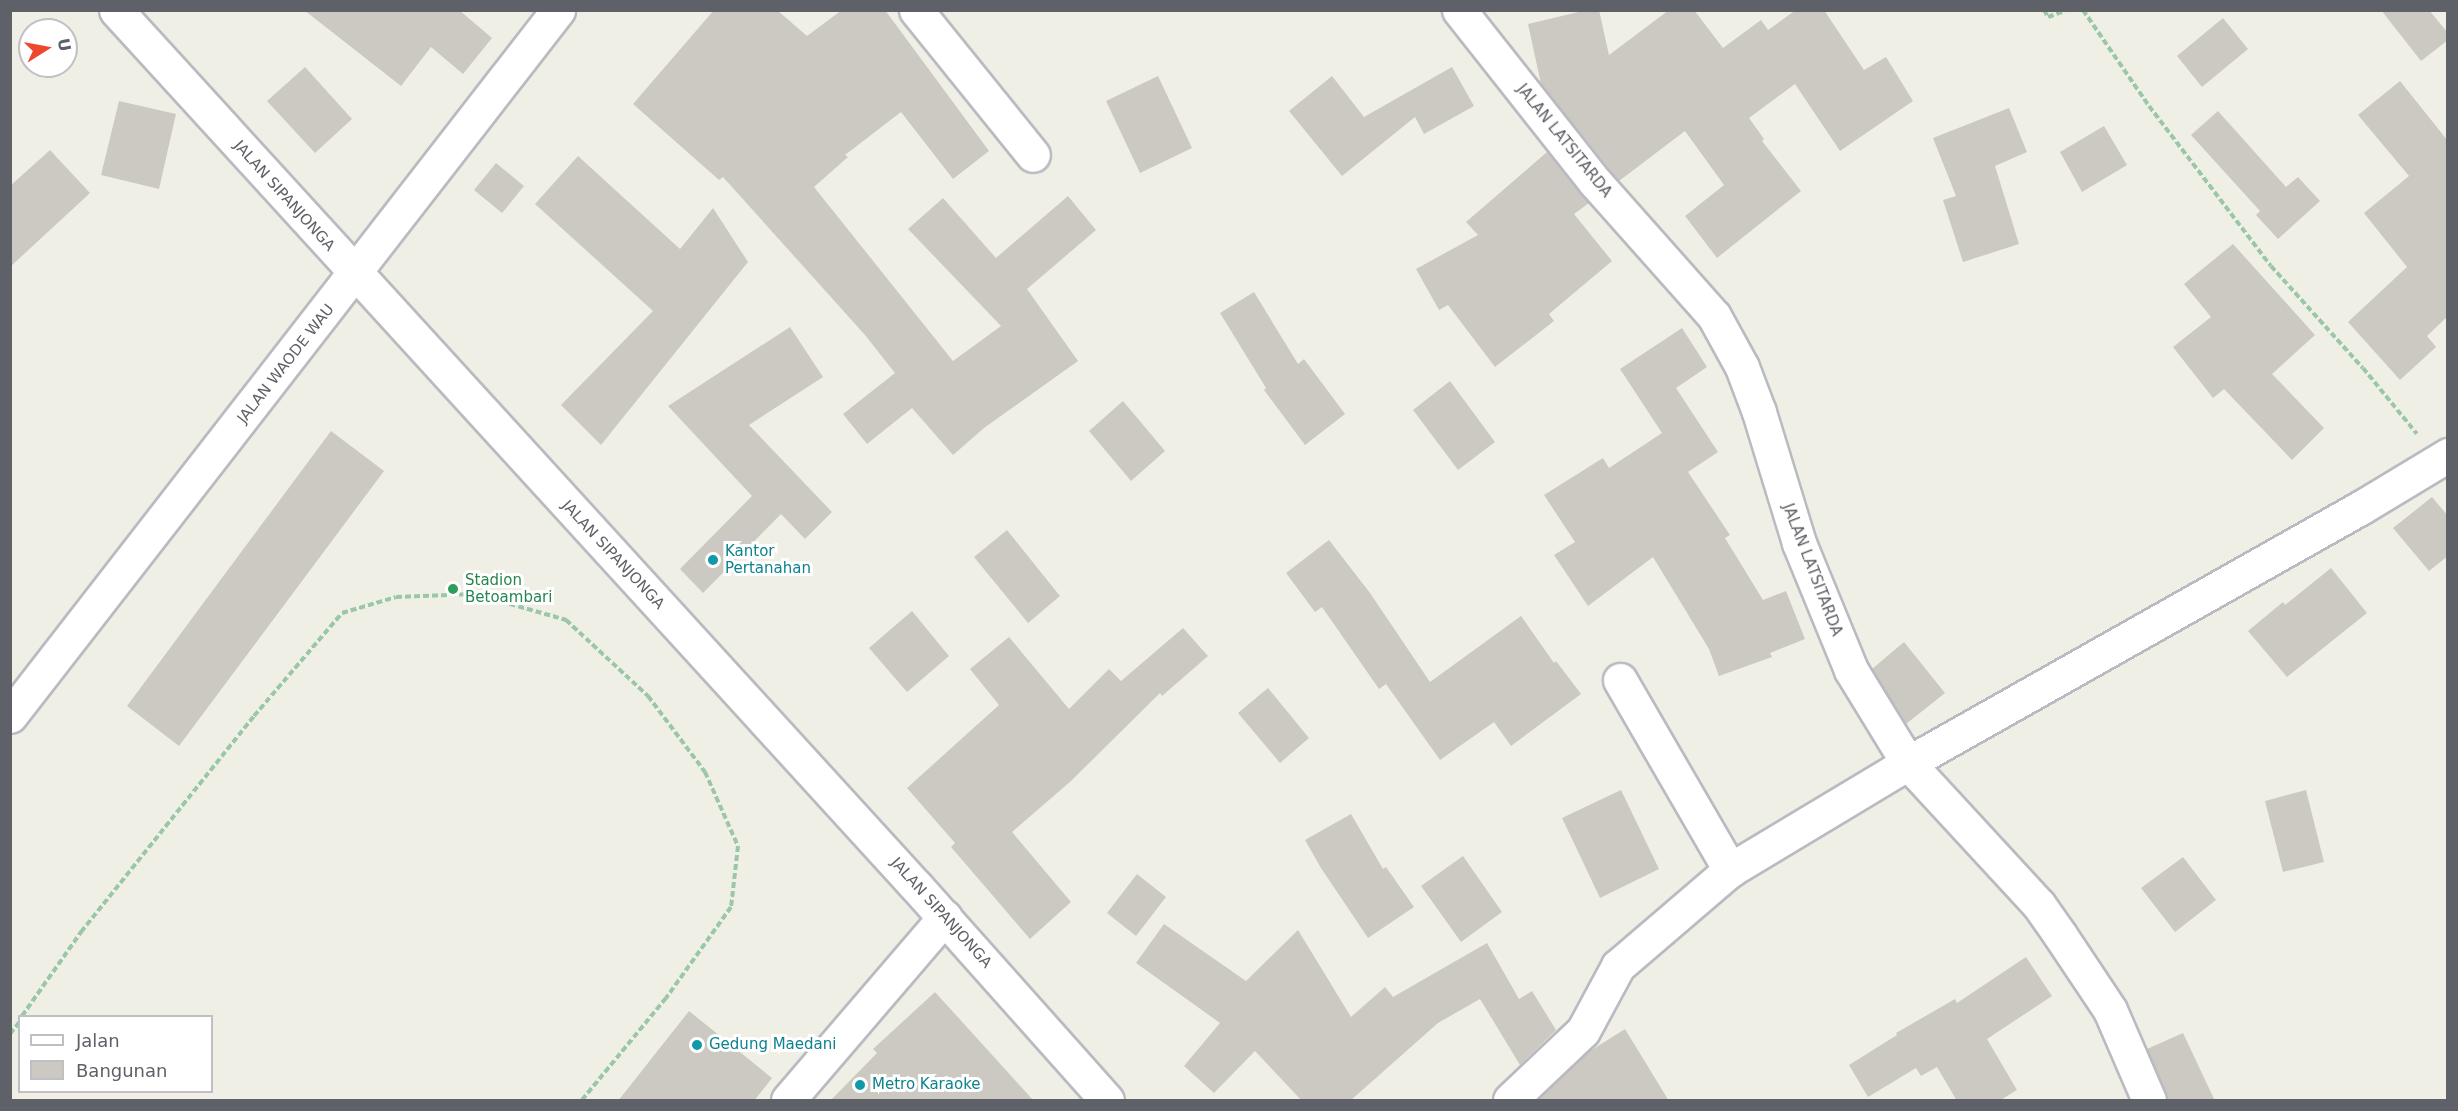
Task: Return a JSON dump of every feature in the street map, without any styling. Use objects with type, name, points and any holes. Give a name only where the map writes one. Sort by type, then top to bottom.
[{"type":"street","name":"JALAN SIPANJONGA","points":[[116,10],[355,275],[945,917],[1107,1101]]},
{"type":"street","name":"JALAN WAODE WAU","points":[[10,717],[355,275],[558,10]]},
{"type":"street","points":[[916,10],[1033,155]]},
{"type":"street","name":"JALAN LATSITARDA","points":[[1459,10],[1595,182],[1714,316],[1742,366],[1759,412],[1799,543],[1851,670],[1908,763],[2039,905],[2110,1010],[2149,1101]]},
{"type":"street","points":[[1510,1101],[1583,1031],[1618,966],[1730,870],[1908,763],[2360,508],[2443,458]]},
{"type":"street","points":[[1620,680],[1730,870]]},
{"type":"street","points":[[788,1101],[945,917]]},
{"type":"path","points":[[2044,10],[2048,17],[2067,10]]},
{"type":"path","points":[[2084,10],[2149,106],[2271,266],[2443,458]]},
{"type":"path","points":[[23,1015],[81,932],[254,716],[342,613],[396,597],[475,594],[566,620],[648,696],[705,772],[738,846],[731,907],[666,998],[582,1101]]},
{"type":"building","points":[[304,10],[459,10],[492,38],[463,74],[431,47],[401,86]]},
{"type":"building","points":[[714,10],[777,10],[807,36],[842,10],[885,10],[989,151],[953,179],[901,112],[845,155],[848,157],[814,187],[953,361],[1001,326],[908,229],[943,198],[996,258],[1068,196],[1096,230],[1027,289],[1078,361],[984,428],[953,455],[912,408],[867,444],[843,414],[895,373],[865,335],[723,177],[719,180],[633,104]]},
{"type":"building","points":[[1587,10],[1599,10],[1609,55],[1669,10],[1694,10],[1723,48],[1761,20],[1768,30],[1796,10],[1824,10],[1864,70],[1886,57],[1913,101],[1840,151],[1795,84],[1749,118],[1764,139],[1762,141],[1801,191],[1717,258],[1685,216],[1724,185],[1685,131],[1619,181],[1541,84],[1528,24]]},
{"type":"building","points":[[2381,10],[2429,10],[2448,33],[2448,40],[2421,61]]},
{"type":"building","points":[[2223,18],[2248,49],[2202,87],[2177,56]]},
{"type":"building","points":[[305,67],[352,119],[315,153],[267,101]]},
{"type":"building","points":[[1452,67],[1474,106],[1424,134],[1415,117],[1342,176],[1289,111],[1332,76],[1364,117]]},
{"type":"building","points":[[1158,76],[1192,148],[1140,173],[1106,101]]},
{"type":"building","points":[[2400,81],[2448,141],[2448,316],[2427,336],[2436,347],[2400,380],[2348,322],[2407,267],[2364,213],[2409,176],[2358,115]]},
{"type":"building","points":[[119,101],[176,114],[159,189],[101,175]]},
{"type":"building","points":[[2009,108],[2027,152],[1995,166],[2019,244],[1963,262],[1943,200],[1956,196],[1933,138]]},
{"type":"building","points":[[2218,111],[2286,187],[2298,177],[2320,201],[2278,239],[2256,215],[2260,211],[2191,135]]},
{"type":"building","points":[[2104,126],[2127,165],[2082,192],[2060,152]]},
{"type":"building","points":[[50,150],[90,193],[10,267],[10,186]]},
{"type":"building","points":[[1547,152],[1589,203],[1574,214],[1612,261],[1549,314],[1554,321],[1495,367],[1448,305],[1439,310],[1416,269],[1478,235],[1466,222]]},
{"type":"building","points":[[578,156],[680,249],[713,208],[748,262],[601,445],[561,405],[653,311],[535,204]]},
{"type":"building","points":[[496,163],[524,186],[502,213],[474,190]]},
{"type":"building","points":[[2233,244],[2315,335],[2272,374],[2324,428],[2292,460],[2224,389],[2213,398],[2173,347],[2211,317],[2184,284]]},
{"type":"building","points":[[1254,292],[1298,364],[1304,359],[1345,414],[1305,445],[1264,390],[1266,388],[1220,313]]},
{"type":"building","points":[[790,327],[823,377],[749,425],[832,512],[805,539],[781,514],[703,593],[680,569],[752,496],[668,406]]},
{"type":"building","points":[[1682,328],[1707,367],[1676,388],[1718,452],[1688,472],[1730,535],[1725,538],[1763,600],[1786,591],[1805,639],[1770,653],[1772,657],[1719,676],[1709,649],[1653,557],[1588,606],[1554,555],[1575,542],[1544,495],[1603,458],[1609,468],[1662,433],[1620,369]]},
{"type":"building","points":[[1450,381],[1495,442],[1458,470],[1413,410]]},
{"type":"building","points":[[1123,401],[1165,451],[1131,481],[1089,431]]},
{"type":"building","points":[[331,431],[384,471],[179,746],[127,706]]},
{"type":"building","points":[[2432,497],[2448,516],[2448,556],[2429,571],[2393,528]]},
{"type":"building","points":[[1007,530],[1060,596],[1028,623],[974,557]]},
{"type":"building","points":[[1329,540],[1370,593],[1430,682],[1521,616],[1554,663],[1556,661],[1581,694],[1511,746],[1494,722],[1440,760],[1386,684],[1379,689],[1322,607],[1315,612],[1286,573]]},
{"type":"building","points":[[2331,568],[2367,613],[2287,677],[2248,631],[2283,602],[2285,605]]},
{"type":"building","points":[[912,611],[949,656],[907,692],[869,648]]},
{"type":"building","points":[[1183,628],[1208,656],[1162,696],[1160,693],[1071,781],[1012,832],[1071,902],[1030,939],[951,847],[955,843],[907,788],[999,705],[970,669],[1009,637],[1069,709],[1109,669],[1121,681]]},
{"type":"building","points":[[1904,642],[1945,693],[1906,724],[1872,669]]},
{"type":"building","points":[[1268,688],[1309,738],[1280,763],[1238,713]]},
{"type":"building","points":[[1621,790],[1659,869],[1600,898],[1562,818]]},
{"type":"building","points":[[2306,790],[2324,862],[2283,872],[2265,801]]},
{"type":"building","points":[[1351,814],[1383,869],[1386,867],[1414,907],[1368,938],[1305,840]]},
{"type":"building","points":[[1463,856],[1502,912],[1461,942],[1421,886]]},
{"type":"building","points":[[2183,857],[2216,900],[2175,932],[2141,888]]},
{"type":"building","points":[[1137,874],[1166,897],[1136,936],[1107,913]]},
{"type":"building","points":[[1164,924],[1246,981],[1298,930],[1351,1017],[1385,987],[1393,997],[1487,943],[1519,999],[1532,991],[1556,1030],[1520,1065],[1480,999],[1438,1023],[1350,1101],[1302,1101],[1255,1051],[1214,1093],[1184,1066],[1220,1023],[1136,963]]},
{"type":"building","points":[[2026,957],[2052,996],[1987,1039],[2017,1090],[1999,1101],[1957,1101],[1937,1067],[1921,1076],[1916,1068],[1868,1097],[1849,1065],[1897,1035],[1896,1033],[1955,999],[1957,1003]]},
{"type":"building","points":[[935,992],[1034,1101],[830,1101],[877,1053],[873,1049]]},
{"type":"building","name":"Gedung Maedani","points":[[689,1011],[772,1078],[754,1101],[618,1101]]},
{"type":"building","points":[[1625,1029],[1669,1101],[1542,1101],[1540,1098],[1590,1051]]},
{"type":"building","points":[[2183,1033],[2215,1101],[2167,1101],[2147,1049]]},
{"type":"place","name":"Kantor Pertanahan","points":[[713,560]]},
{"type":"place","name":"Stadion Betoambari","points":[[453,589]]},
{"type":"place","name":"Gedung Maedani","points":[[697,1045]]},
{"type":"place","name":"Metro Karaoke","points":[[860,1085]]}]
